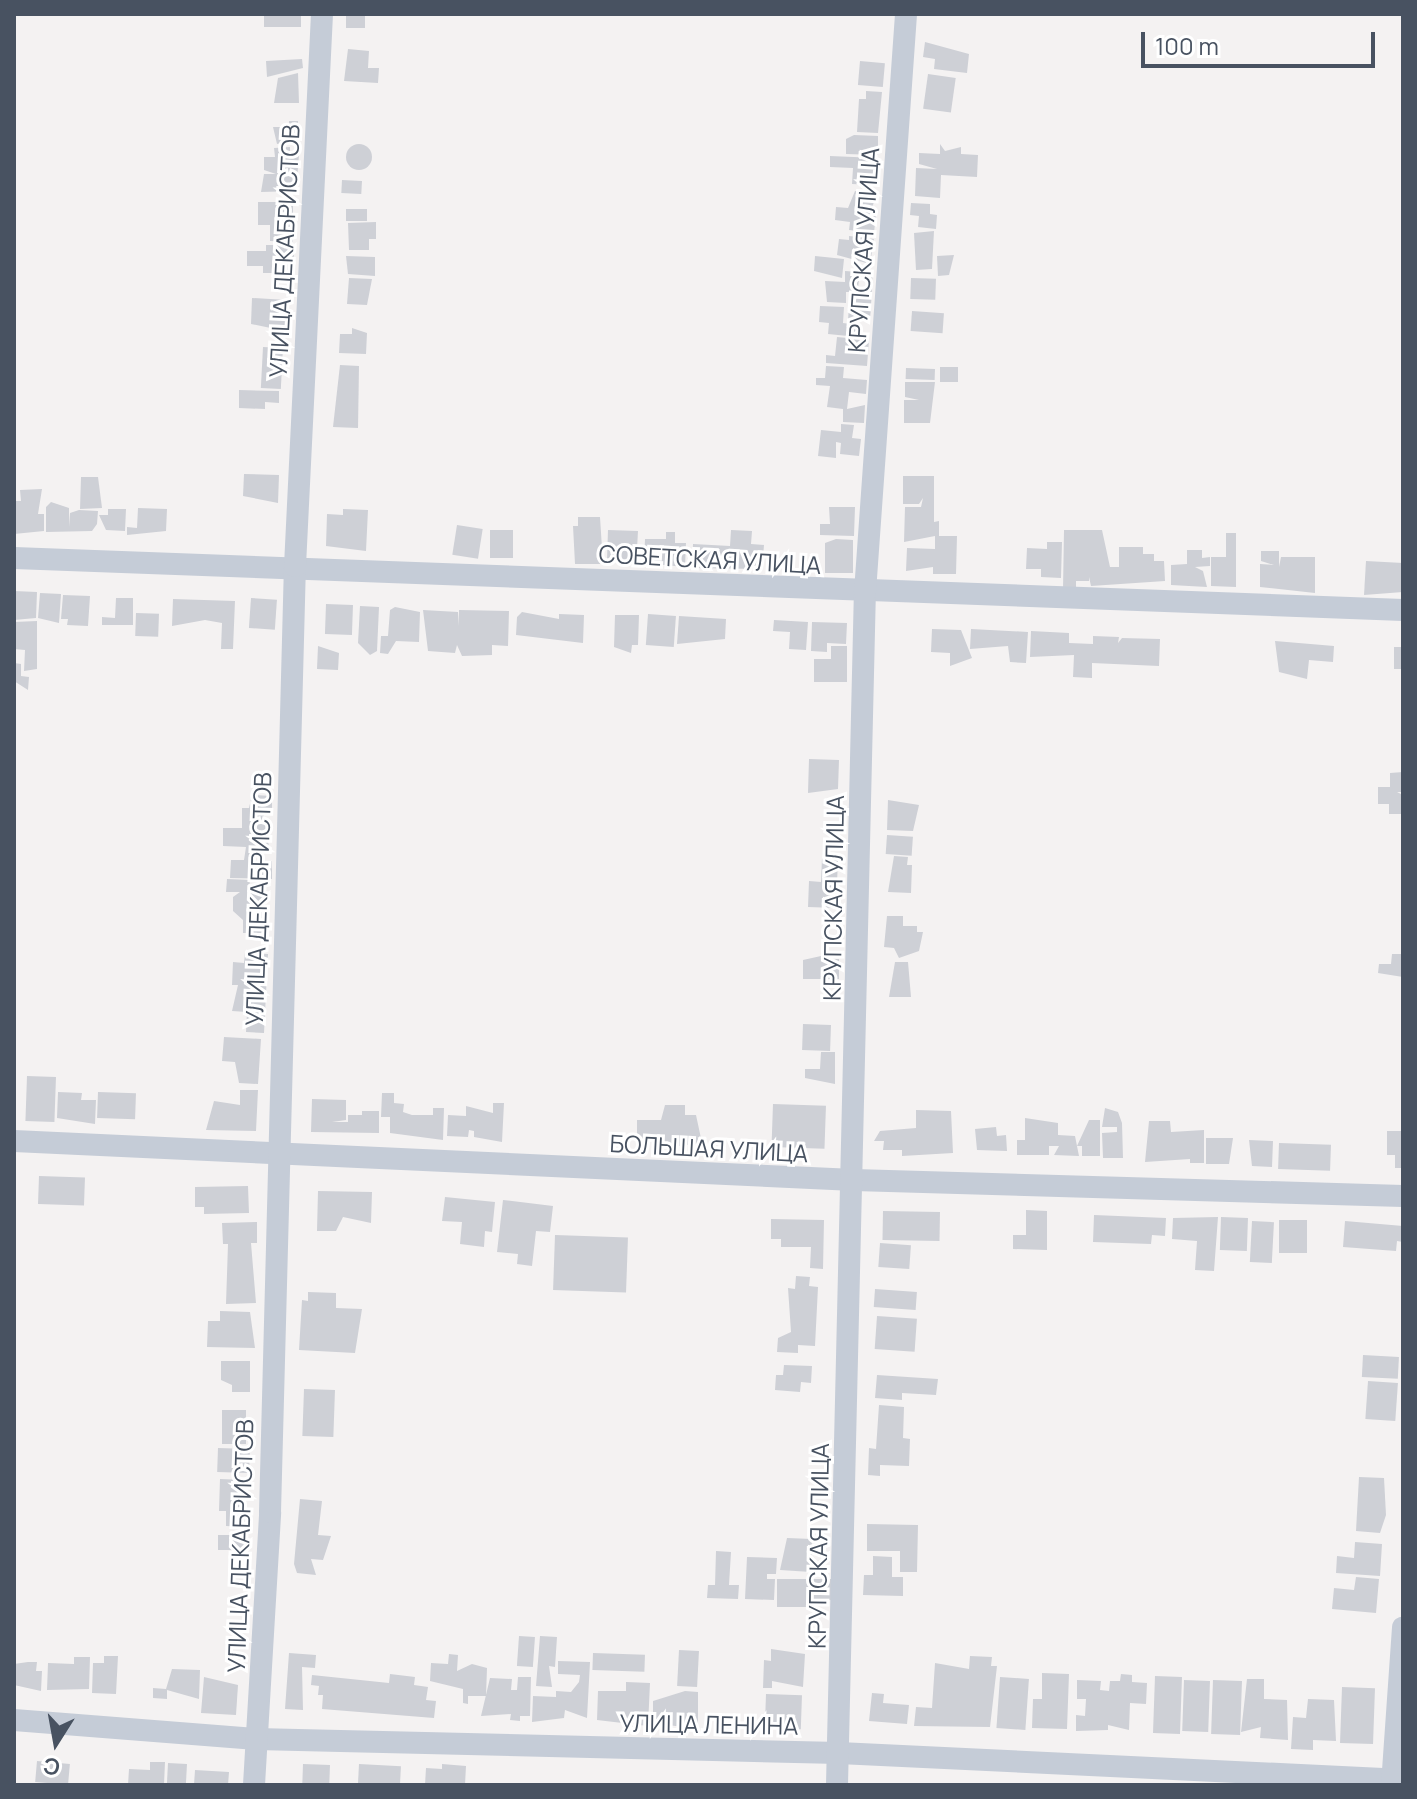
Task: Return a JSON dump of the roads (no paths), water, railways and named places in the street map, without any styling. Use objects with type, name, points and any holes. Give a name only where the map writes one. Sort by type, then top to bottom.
[{"type":"street","name":"УЛИЦА ДЕКАБРИСТОВ","points":[[254,1785],[270,1512],[275,1155],[295,566],[322,14]]},
{"type":"street","name":"КРУПСКАЯ УЛИЦА","points":[[837,1785],[854,1180],[865,592],[906,14]]},
{"type":"street","name":"СОВЕТСКАЯ УЛИЦА","points":[[14,558],[295,566],[865,592],[1403,610]]},
{"type":"street","name":"БОЛЬШАЯ УЛИЦА","points":[[14,1141],[854,1180],[1403,1196]]},
{"type":"street","points":[[1396,1781],[1403,1627]]},
{"type":"street","name":"УЛИЦА ЛЕНИНА","points":[[14,1720],[256,1739],[839,1753],[1396,1781]]}]
